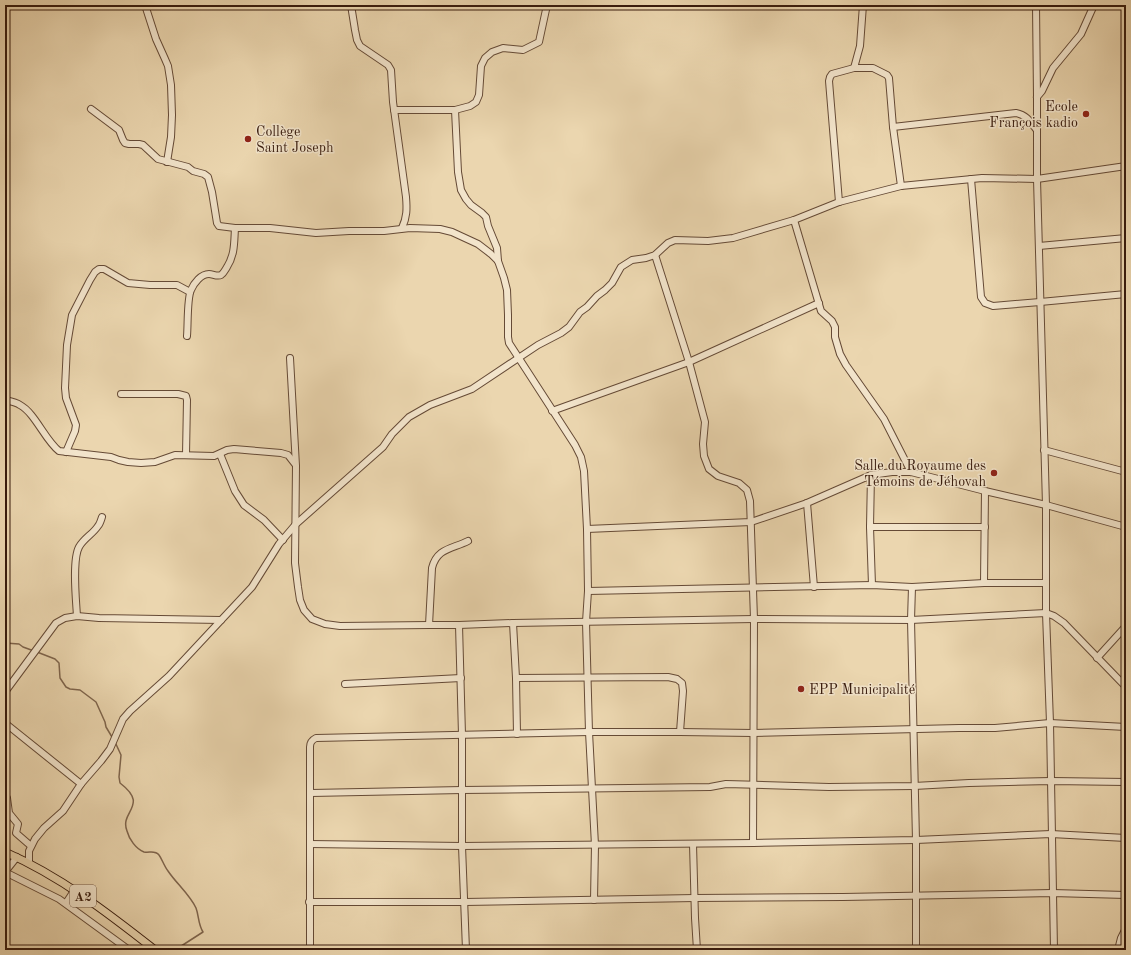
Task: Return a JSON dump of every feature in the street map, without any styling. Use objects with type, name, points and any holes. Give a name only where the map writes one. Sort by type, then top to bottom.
[{"type":"main road","name":"A2","points":[[5,852],[29,863],[92,902],[155,950]]},
{"type":"street","points":[[145,5],[156,40],[165,59],[171,85],[171,137],[167,162]]},
{"type":"street","points":[[351,5],[357,40],[360,46],[388,64],[391,70],[394,110],[406,197],[407,212],[402,228]]},
{"type":"street","points":[[394,110],[455,110],[470,106],[476,102],[480,95],[481,66],[485,58],[492,52],[503,48],[523,50],[539,42],[547,5]]},
{"type":"street","points":[[854,68],[860,46],[863,5]]},
{"type":"street","points":[[1036,5],[1038,246],[1046,505],[1046,613],[1050,723],[1054,950]]},
{"type":"street","points":[[1037,97],[1042,91],[1053,68],[1081,34],[1094,5]]},
{"type":"street","points":[[839,202],[829,82],[832,74],[854,68],[873,68],[887,74],[901,186]]},
{"type":"street","points":[[91,109],[118,130],[125,143],[143,145],[158,159],[188,167],[193,171],[204,174],[208,177],[217,223],[219,226],[235,228],[270,228],[316,233],[384,231],[402,228],[440,229],[452,232],[478,244],[498,261]]},
{"type":"street","points":[[455,110],[458,172],[461,190],[466,199],[486,218],[497,248],[498,261],[507,290],[509,343],[575,445],[581,456],[584,471],[587,530],[588,591],[586,622],[589,732],[595,845],[594,900]]},
{"type":"street","points":[[893,127],[1016,113],[1022,114],[1029,119],[1036,129]]},
{"type":"street","points":[[29,863],[28,855],[31,846],[40,832],[63,811],[81,784],[110,749],[123,720],[130,711],[169,676],[252,587],[283,540],[296,524],[383,447],[392,434],[409,417],[430,405],[472,389],[518,357],[569,328],[580,312],[612,283],[621,267],[632,260],[655,255],[668,243],[675,240],[720,240],[733,238],[794,220],[839,202],[901,186],[982,178],[1037,179],[1126,166]]},
{"type":"street","points":[[971,179],[981,297],[985,303],[993,306],[1126,294]]},
{"type":"street","points":[[794,220],[822,311],[832,321],[835,328],[835,337],[840,354],[884,419],[911,472]]},
{"type":"street","points":[[187,336],[190,292],[201,277],[209,274],[218,276],[223,273],[233,253],[235,228]]},
{"type":"street","points":[[1038,246],[1126,238]]},
{"type":"street","points":[[655,255],[689,362],[705,422],[703,444],[704,456],[709,469],[718,476],[739,483],[747,490],[750,501],[754,619],[753,843]]},
{"type":"street","points":[[66,452],[76,425],[66,398],[65,388],[72,315],[95,272],[99,269],[104,269],[128,283],[177,286],[190,292]]},
{"type":"street","points":[[552,411],[689,362],[819,303]]},
{"type":"street","points":[[290,358],[296,466],[295,563],[298,587],[300,600],[304,610],[312,619],[324,624],[340,626],[754,619],[912,620],[1046,613],[1054,616],[1064,623],[1126,687]]},
{"type":"street","points":[[121,394],[178,394],[186,396],[186,455]]},
{"type":"street","points":[[5,400],[21,405],[30,414],[53,446],[59,451],[111,457],[128,462],[141,463],[155,462],[175,455],[214,456],[227,450],[234,449],[281,453],[288,455],[296,466]]},
{"type":"street","points":[[1044,450],[1126,472]]},
{"type":"street","points":[[220,454],[235,491],[244,505],[264,520],[283,540]]},
{"type":"street","points":[[587,530],[751,522],[807,503],[871,475],[892,472],[911,472],[1046,505],[1126,527]]},
{"type":"street","points":[[871,475],[870,527],[872,585]]},
{"type":"street","points":[[984,583],[985,491]]},
{"type":"street","points":[[807,503],[814,587]]},
{"type":"street","points":[[77,616],[75,591],[76,556],[78,548],[84,539],[99,526],[102,518]]},
{"type":"street","points":[[870,527],[985,527]]},
{"type":"street","points":[[429,625],[432,568],[434,561],[442,552],[468,541]]},
{"type":"street","points":[[588,591],[872,585],[912,587],[984,583],[1046,583]]},
{"type":"street","points":[[912,587],[916,840],[916,950]]},
{"type":"street","points":[[5,692],[56,623],[65,618],[77,616],[221,620]]},
{"type":"street","points":[[513,623],[517,734]]},
{"type":"street","points":[[459,625],[462,735],[462,846],[466,950]]},
{"type":"street","points":[[1097,658],[1126,626]]},
{"type":"street","points":[[516,678],[668,677],[677,679],[682,683],[683,691],[680,732]]},
{"type":"street","points":[[345,684],[461,678]]},
{"type":"street","points":[[5,723],[81,784]]},
{"type":"street","points":[[310,950],[310,743],[316,738],[589,732],[753,733],[995,728],[1050,723],[1126,727]]},
{"type":"street","points":[[311,793],[710,787],[726,784],[829,787],[914,786],[1051,781],[1126,782]]},
{"type":"street","points":[[5,794],[9,813],[18,824],[16,833],[31,846]]},
{"type":"street","points":[[310,844],[462,846],[694,844],[916,840],[1052,834],[1126,838]]},
{"type":"street","points":[[694,844],[697,950]]},
{"type":"street","points":[[17,857],[5,872],[59,899],[128,950]]},
{"type":"street","points":[[66,904],[74,891]]},
{"type":"street","points":[[309,902],[464,902],[1052,893],[1126,895]]},
{"type":"street","points":[[1118,950],[1121,938],[1126,928]]},
{"type":"waterway","points":[[5,643],[19,644],[34,651]]},
{"type":"waterway","points":[[37,652],[55,659],[59,663],[60,678],[66,687],[80,690],[96,702],[106,727],[112,737]]},
{"type":"waterway","points":[[115,742],[121,755],[119,777],[120,783],[133,797],[132,808],[126,824],[129,837],[141,851],[154,852],[159,855],[171,876],[190,898],[197,911],[200,926],[203,932],[175,950]]},
{"type":"place","name":"Ecole François kadio","points":[[1086,114]]},
{"type":"place","name":"Collège Saint Joseph","points":[[248,139]]},
{"type":"place","name":"Salle du Royaume des Témoins de Jéhovah","points":[[994,473]]},
{"type":"place","name":"EPP Municipalité","points":[[801,689]]}]
